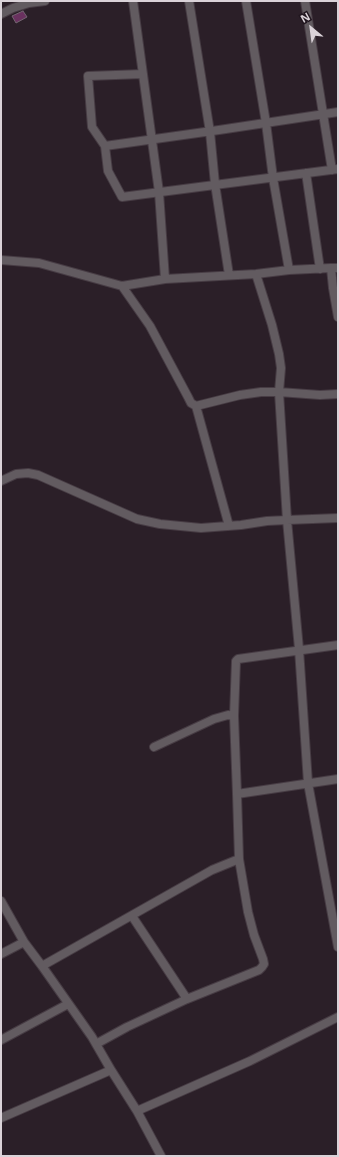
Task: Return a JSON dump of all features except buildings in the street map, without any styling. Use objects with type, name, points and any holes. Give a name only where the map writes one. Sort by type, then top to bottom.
[{"type":"street","points":[[1,14],[18,6],[45,1]]},
{"type":"street","points":[[133,1],[159,192],[165,280]]},
{"type":"street","points":[[189,1],[210,132],[215,184],[229,275]]},
{"type":"street","points":[[246,1],[266,123],[273,178],[289,270]]},
{"type":"street","points":[[143,74],[88,76],[92,127],[105,146],[108,170],[122,197],[335,169],[323,114],[305,1]]},
{"type":"street","points":[[105,146],[210,132],[338,112]]},
{"type":"street","points":[[306,173],[320,269]]},
{"type":"street","points":[[1,260],[39,263],[122,286],[165,280],[256,274],[289,270],[335,268],[333,288],[338,317]]},
{"type":"street","points":[[256,274],[272,325],[281,368],[279,392],[287,520],[299,650],[308,783],[338,947]]},
{"type":"street","points":[[122,286],[150,326],[191,403],[196,406],[229,526]]},
{"type":"street","points":[[196,406],[240,395],[261,392],[320,395],[338,394]]},
{"type":"street","points":[[1,481],[16,474],[28,473],[38,475],[137,519],[160,524],[201,528],[287,520],[338,518]]},
{"type":"street","points":[[96,1044],[127,1027],[187,999],[262,968],[264,959],[254,935],[248,912],[240,859],[234,716],[236,661],[238,659],[338,644]]},
{"type":"street","points":[[154,747],[214,719],[228,715],[234,716]]},
{"type":"street","points":[[237,794],[338,779]]},
{"type":"street","points":[[42,966],[212,870],[240,859]]},
{"type":"street","points":[[1,901],[24,942],[96,1044],[138,1111],[161,1156]]},
{"type":"street","points":[[132,916],[187,999]]},
{"type":"street","points":[[1,954],[24,942]]},
{"type":"street","points":[[1,1040],[68,1004]]},
{"type":"street","points":[[138,1111],[338,1018]]},
{"type":"street","points":[[1,1118],[111,1070]]}]
